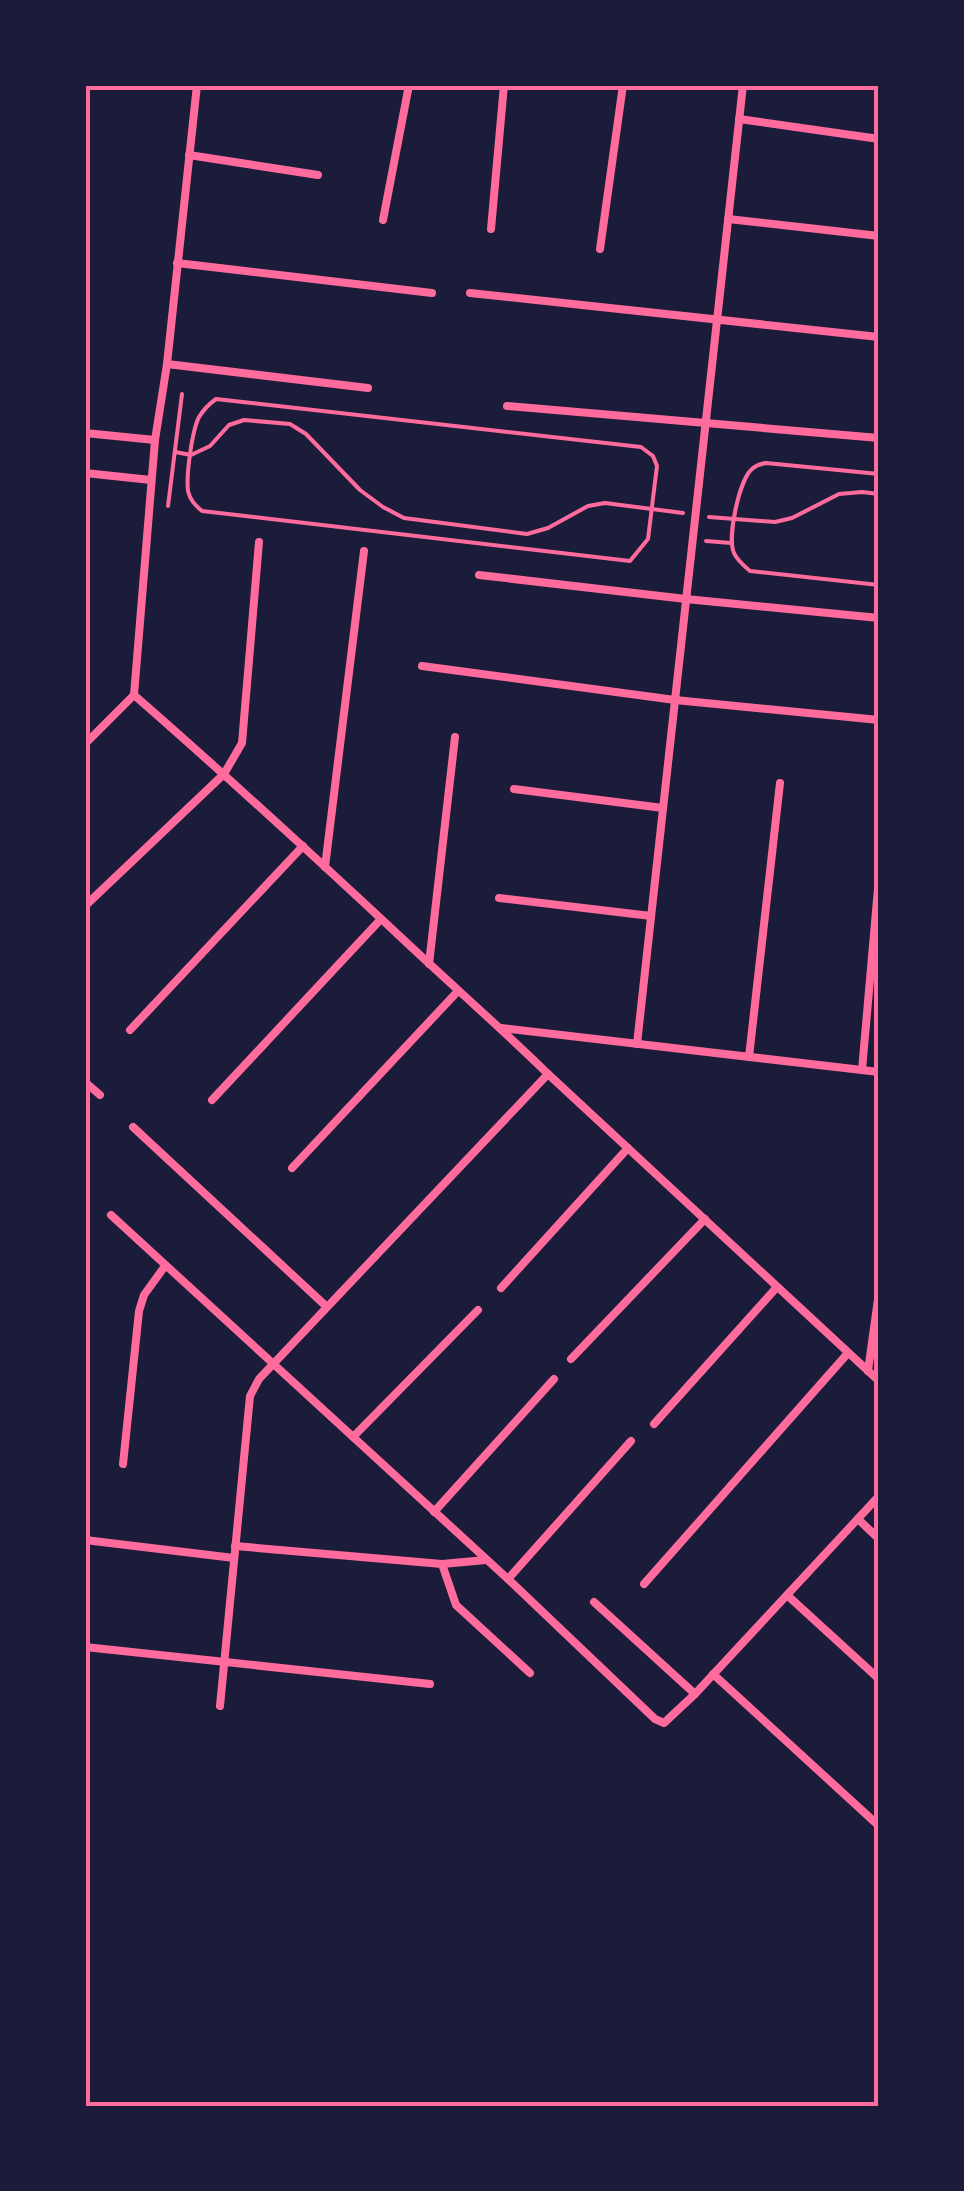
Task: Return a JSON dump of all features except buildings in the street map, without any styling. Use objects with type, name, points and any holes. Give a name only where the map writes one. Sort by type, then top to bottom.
[{"type":"street","points":[[85,744],[134,695],[155,440],[197,85]]},
{"type":"street","points":[[383,220],[409,85]]},
{"type":"street","points":[[491,229],[504,85]]},
{"type":"street","points":[[600,249],[623,85]]},
{"type":"street","points":[[637,1044],[743,85]]},
{"type":"street","points":[[739,119],[879,139]]},
{"type":"street","points":[[189,156],[318,175]]},
{"type":"street","points":[[728,219],[879,236]]},
{"type":"street","points":[[177,264],[432,293]]},
{"type":"street","points":[[470,293],[879,338]]},
{"type":"street","points":[[167,364],[368,388]]},
{"type":"street","points":[[508,406],[879,438]]},
{"type":"street","points":[[85,433],[155,440]]},
{"type":"street","points":[[85,473],[151,480]]},
{"type":"street","points":[[85,906],[224,774],[242,743],[259,542]]},
{"type":"street","points":[[325,867],[364,551]]},
{"type":"street","points":[[479,575],[879,618]]},
{"type":"street","points":[[422,666],[675,700],[879,720]]},
{"type":"street","points":[[134,695],[502,1028],[879,1381]]},
{"type":"street","points":[[429,964],[455,737]]},
{"type":"street","points":[[748,1057],[780,783]]},
{"type":"street","points":[[514,789],[663,808]]},
{"type":"street","points":[[130,1030],[302,846]]},
{"type":"street","points":[[862,1070],[879,876]]},
{"type":"street","points":[[499,898],[651,916]]},
{"type":"street","points":[[212,1100],[382,919]]},
{"type":"street","points":[[292,1168],[458,991]]},
{"type":"street","points":[[502,1028],[879,1072]]},
{"type":"street","points":[[220,1706],[250,1396],[259,1379],[548,1074]]},
{"type":"street","points":[[85,1082],[100,1095]]},
{"type":"street","points":[[133,1127],[327,1307]]},
{"type":"street","points":[[501,1288],[628,1148]]},
{"type":"street","points":[[111,1216],[655,1719],[664,1723],[879,1496]]},
{"type":"street","points":[[572,1359],[705,1220]]},
{"type":"street","points":[[123,1464],[138,1311],[144,1295],[165,1266]]},
{"type":"street","points":[[654,1424],[778,1287]]},
{"type":"street","points":[[868,1370],[879,1292]]},
{"type":"street","points":[[353,1437],[478,1310]]},
{"type":"street","points":[[644,1584],[848,1352]]},
{"type":"street","points":[[434,1512],[554,1379]]},
{"type":"street","points":[[508,1579],[631,1440]]},
{"type":"street","points":[[858,1519],[879,1539]]},
{"type":"street","points":[[85,1540],[234,1558]]},
{"type":"street","points":[[235,1546],[442,1564],[486,1560]]},
{"type":"street","points":[[442,1564],[456,1605],[530,1673]]},
{"type":"street","points":[[787,1595],[879,1679]]},
{"type":"street","points":[[594,1602],[695,1694]]},
{"type":"street","points":[[85,1647],[430,1684]]},
{"type":"street","points":[[713,1674],[879,1826]]},
{"type":"path","points":[[168,506],[182,394]]},
{"type":"path","points":[[216,399],[641,448],[657,466],[653,509],[648,539],[630,561],[216,513],[202,510],[188,493],[196,422],[216,399]]},
{"type":"path","points":[[175,452],[191,455],[210,446],[229,426],[244,420],[290,424],[306,434],[360,490],[404,518],[527,534],[548,528],[588,506],[605,503],[683,513]]},
{"type":"path","points":[[879,474],[766,462],[755,466],[740,488],[731,543],[740,563],[750,570],[879,585]]},
{"type":"path","points":[[709,516],[775,522],[792,518],[839,494],[879,494]]},
{"type":"path","points":[[706,541],[731,543]]}]
